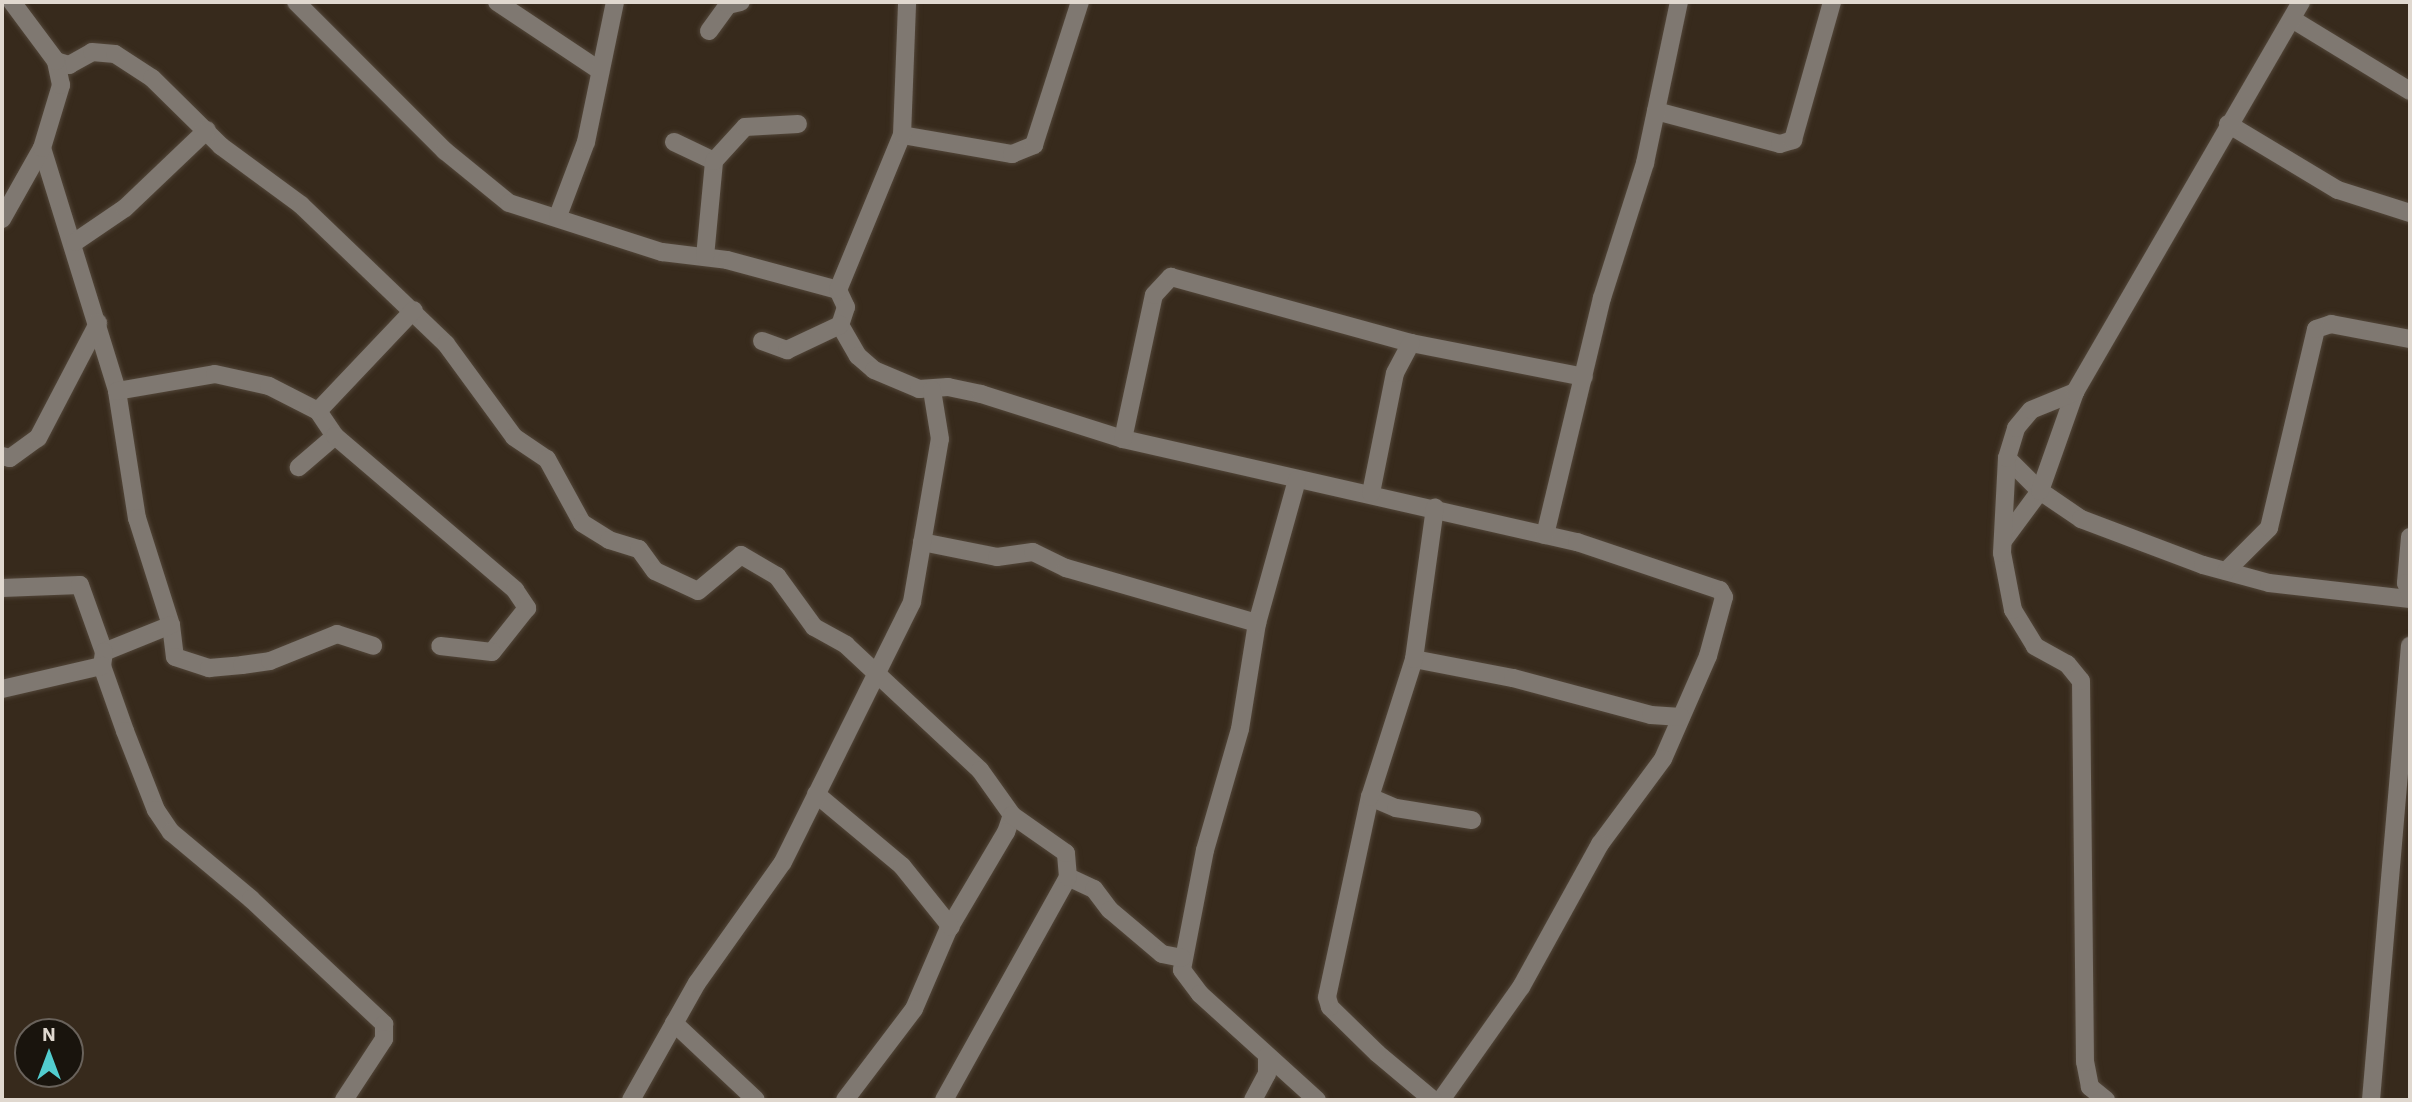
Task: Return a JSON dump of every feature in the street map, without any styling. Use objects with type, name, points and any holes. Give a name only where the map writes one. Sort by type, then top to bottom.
[{"type":"street","points":[[296,2],[445,151],[509,203],[558,216],[662,252],[705,257],[838,290]]},
{"type":"street","points":[[497,2],[599,70]]},
{"type":"street","points":[[558,216],[586,142],[615,2]]},
{"type":"street","points":[[709,31],[728,5],[741,2]]},
{"type":"street","points":[[762,341],[787,350],[840,325],[846,307],[838,290],[902,135],[907,2]]},
{"type":"street","points":[[902,135],[1012,154],[1034,145],[1080,2]]},
{"type":"street","points":[[1545,535],[1584,377],[1656,111],[1679,2]]},
{"type":"street","points":[[1656,111],[1780,144],[1793,140],[1832,2]]},
{"type":"street","points":[[2003,541],[2040,491],[2075,392],[2301,2]]},
{"type":"street","points":[[2,219],[42,148],[61,85],[60,65],[10,10]]},
{"type":"street","points":[[2292,19],[2410,91]]},
{"type":"street","points":[[60,65],[92,52],[115,54],[152,78],[207,130],[301,205],[414,310],[446,344],[514,438],[547,459],[582,523],[609,540],[639,549],[655,571],[698,591],[741,555],[777,576],[814,627],[846,645],[980,770],[1012,815],[1066,853],[1068,877],[948,1099]]},
{"type":"street","points":[[705,257],[714,161],[745,127],[798,124]]},
{"type":"street","points":[[2228,124],[2338,190],[2410,213]]},
{"type":"street","points":[[75,242],[125,208],[207,130]]},
{"type":"street","points":[[674,142],[714,161]]},
{"type":"street","points":[[42,148],[75,242],[117,391],[136,518],[170,625],[174,657],[209,668],[270,661],[322,636],[337,634],[373,646]]},
{"type":"street","points":[[1123,439],[1154,295],[1166,279],[1411,343],[1584,377]]},
{"type":"street","points":[[318,411],[414,310]]},
{"type":"street","points":[[2,456],[10,458],[38,438],[60,387],[99,323]]},
{"type":"street","points":[[2226,571],[2269,528],[2316,329],[2331,324],[2410,339]]},
{"type":"street","points":[[840,325],[858,356],[874,370],[932,390],[948,387],[981,394],[1123,439],[1297,480],[1435,507],[1616,552],[1720,590],[1724,597],[1715,634],[1663,759],[1600,844],[1521,987],[1441,1100]]},
{"type":"street","points":[[1371,493],[1395,373],[1411,343]]},
{"type":"street","points":[[117,391],[215,374],[269,386],[318,411],[335,436],[515,590],[527,608],[492,652],[440,646]]},
{"type":"street","points":[[632,1100],[674,1023],[783,862],[879,675],[912,602],[940,439],[932,390]]},
{"type":"street","points":[[2075,392],[2031,410],[2016,428],[2007,458],[2004,571],[2022,628],[2035,646],[2067,664],[2081,681],[2085,1062],[2090,1087],[2106,1100]]},
{"type":"street","points":[[299,467],[335,436]]},
{"type":"street","points":[[2007,458],[2040,491],[2081,519],[2226,571],[2342,594],[2410,596],[2406,583],[2410,537]]},
{"type":"street","points":[[1297,480],[1257,623],[1240,729],[1213,814],[1182,958],[1182,970],[1200,994],[1317,1100]]},
{"type":"street","points":[[1433,1100],[1335,1013],[1327,997],[1370,797],[1415,659],[1435,507]]},
{"type":"street","points":[[922,542],[997,557],[1033,552],[1066,569],[1257,623]]},
{"type":"street","points":[[2,588],[80,585],[156,810],[171,832],[384,1024],[384,1040],[344,1100]]},
{"type":"street","points":[[2,689],[103,659],[170,625]]},
{"type":"street","points":[[2371,1100],[2377,992],[2407,759],[2410,646]]},
{"type":"street","points":[[1415,659],[1513,678],[1651,715],[1681,717]]},
{"type":"street","points":[[816,794],[902,866],[951,927]]},
{"type":"street","points":[[1370,797],[1396,808],[1472,820]]},
{"type":"street","points":[[845,1100],[914,1009],[951,927],[988,868],[1012,815]]},
{"type":"street","points":[[1068,877],[1094,889],[1110,910],[1162,954],[1182,958]]},
{"type":"street","points":[[674,1023],[756,1100]]},
{"type":"street","points":[[1253,1100],[1267,1074],[1267,1056]]}]
